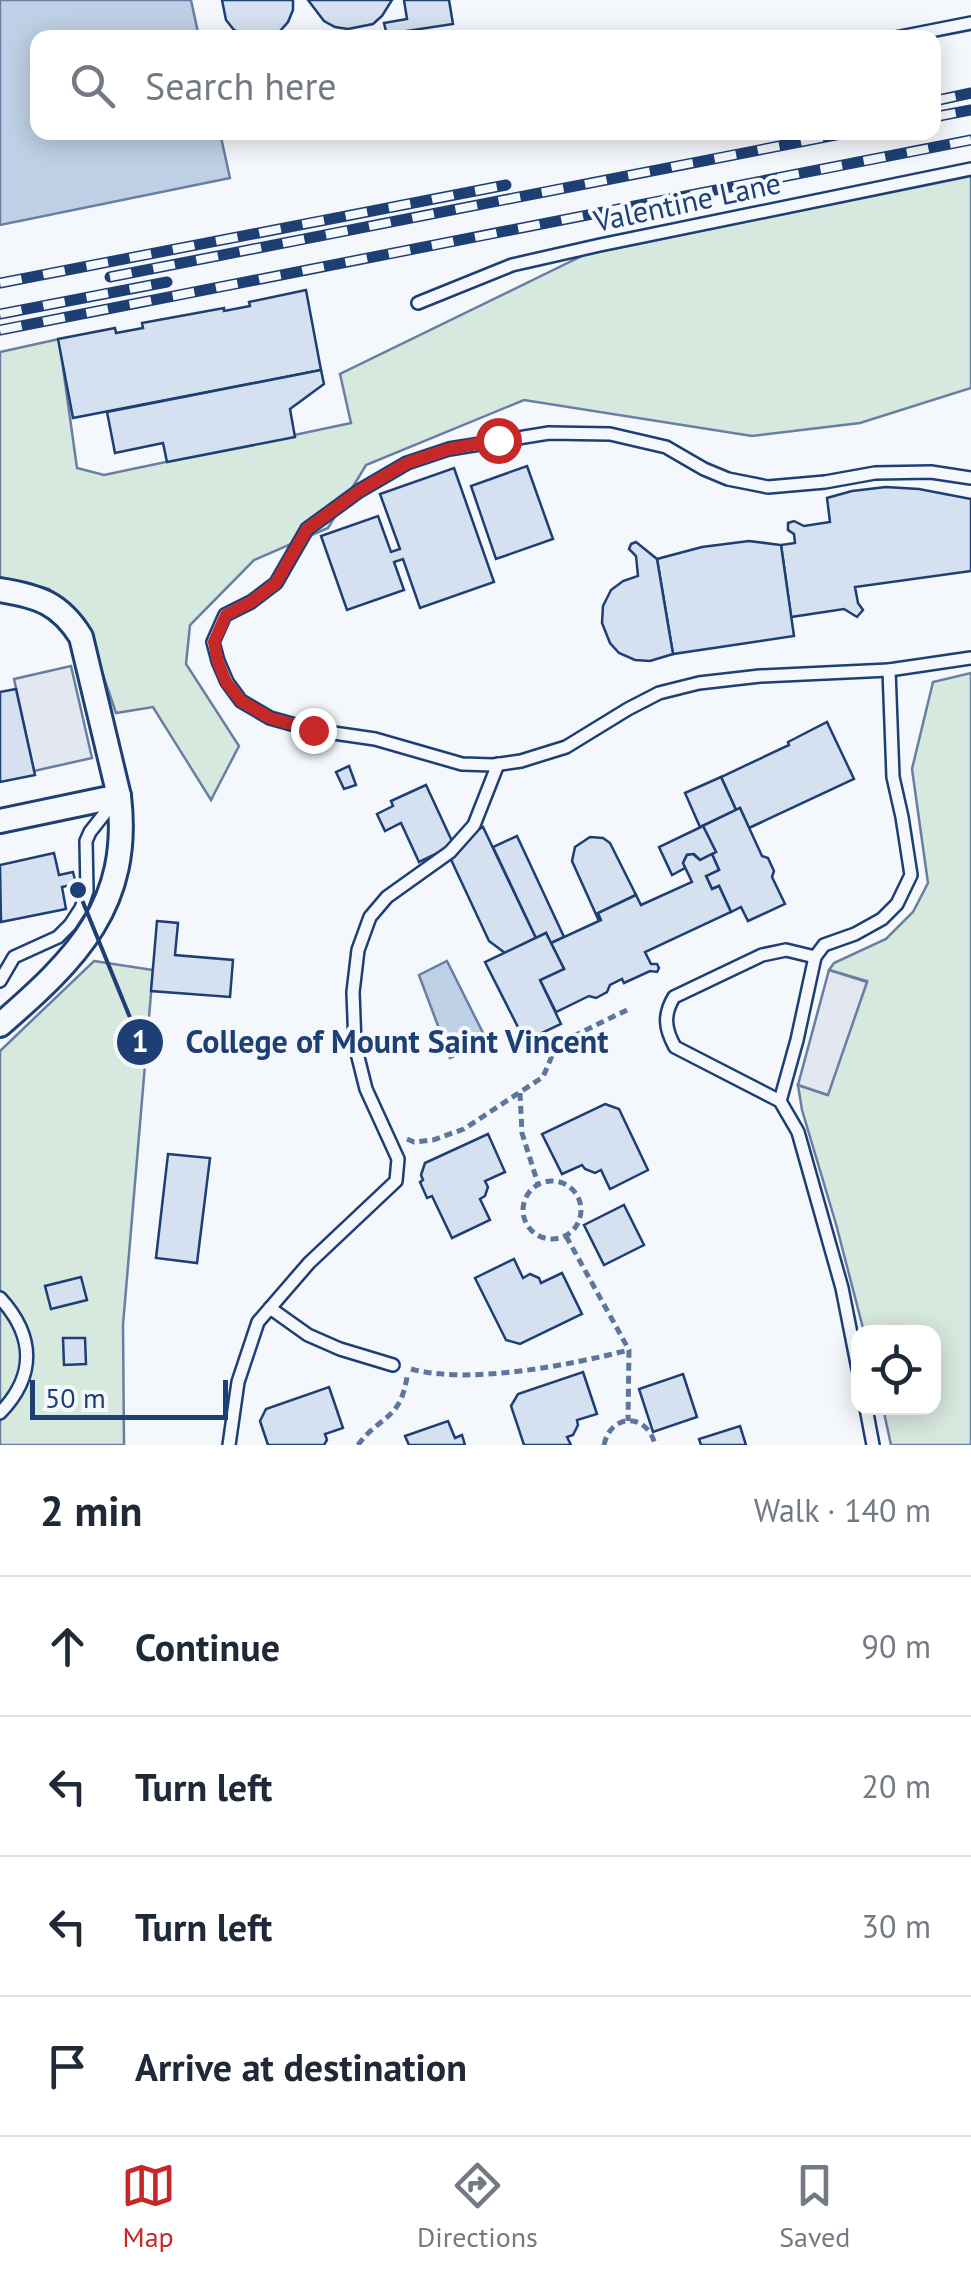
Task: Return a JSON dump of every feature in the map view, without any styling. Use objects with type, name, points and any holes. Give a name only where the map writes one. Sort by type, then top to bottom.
[{"type":"street","points":[[0,590],[45,601],[71,621],[81,637],[119,796],[122,845],[117,870],[94,926],[78,950],[0,1026]]},
{"type":"street","points":[[0,821],[119,796]]},
{"type":"lane","points":[[938,30],[971,24]]},
{"type":"lane","name":"Valentine Lane","points":[[418,302],[512,265],[971,168]]},
{"type":"lane","points":[[971,478],[931,472],[876,472],[768,488],[728,479],[666,447],[610,434],[549,433],[449,449],[407,463],[359,491],[307,529],[276,583],[226,615],[214,642],[226,682],[241,701],[270,718],[313,730],[375,739],[462,764],[521,761],[566,747],[660,692],[699,683],[889,670],[971,658]]},
{"type":"lane","points":[[780,1100],[815,957],[824,945],[882,919],[897,904],[911,875],[893,777],[889,670]]},
{"type":"lane","points":[[229,1445],[238,1382],[258,1322],[309,1263],[396,1181],[398,1159],[366,1089],[355,1045],[353,992],[358,950],[370,918],[386,897],[450,852],[474,825],[498,764]]},
{"type":"lane","points":[[0,981],[14,957],[58,937],[81,908],[87,891],[86,842],[119,796]]},
{"type":"lane","points":[[815,957],[786,950],[762,955],[674,997],[666,1020],[675,1047],[780,1100],[798,1132],[851,1334]]},
{"type":"lane","points":[[0,1298],[14,1312],[26,1345],[25,1377],[0,1414]]},
{"type":"lane","points":[[270,1308],[308,1335],[394,1365]]},
{"type":"lane","points":[[868,1415],[874,1445]]},
{"type":"path","points":[[386,1130],[414,1142],[434,1140],[464,1128],[543,1077],[557,1044],[628,1010]]},
{"type":"path","points":[[520,1093],[522,1134],[538,1184]]},
{"type":"path","points":[[556,1181],[578,1197],[581,1216],[566,1236],[545,1239],[528,1228],[522,1209],[524,1199],[538,1184],[556,1181]]},
{"type":"path","points":[[566,1236],[630,1350],[628,1420]]},
{"type":"path","points":[[358,1445],[403,1399],[408,1369],[430,1375],[468,1375],[590,1360],[630,1350]]},
{"type":"path","points":[[604,1445],[613,1427],[628,1420],[651,1431],[655,1445]]},
{"type":"shaded area","points":[[971,175],[971,388],[860,423],[752,436],[524,400],[366,465],[328,528],[254,560],[190,625],[186,664],[239,746],[211,800],[153,707],[116,713],[86,625],[49,589],[0,579],[0,352],[59,339],[77,468],[104,475],[351,423],[340,374],[584,255]]},
{"type":"shaded area","points":[[71,666],[92,758],[34,771],[14,679]]},
{"type":"shaded area","points":[[971,673],[971,1445],[891,1445],[885,1415],[941,1415],[941,1325],[862,1325],[798,1085],[827,1095],[867,981],[829,970],[834,963],[886,939],[913,912],[928,883],[912,769],[933,682]]},
{"type":"shaded area","points":[[94,961],[153,970],[123,1325],[124,1445],[0,1445],[0,1051]]},
{"type":"shaded area","points":[[829,970],[867,982],[828,1095],[798,1085]]},
{"type":"water","points":[[0,0],[191,0],[197,30],[30,30],[30,140],[222,140],[230,178],[0,225]]},
{"type":"water","points":[[447,961],[487,1041],[450,1058],[419,975]]},
{"type":"building","points":[[222,0],[293,0],[293,10],[281,30],[234,30],[226,20]]},
{"type":"building","points":[[308,0],[392,0],[373,24],[348,29],[324,21]]},
{"type":"building","points":[[404,0],[449,0],[453,24],[386,30],[384,23],[407,19]]},
{"type":"building","points":[[306,290],[321,370],[73,418],[58,339],[115,328],[116,333],[143,328],[142,323],[250,306],[249,302]]},
{"type":"building","points":[[321,370],[324,384],[290,409],[295,437],[167,462],[163,443],[115,453],[107,412]]},
{"type":"building","points":[[527,466],[553,539],[496,559],[471,486]]},
{"type":"building","points":[[454,468],[494,582],[420,608],[403,559],[394,562],[404,590],[347,610],[321,536],[378,516],[391,552],[400,549],[380,494]]},
{"type":"building","points":[[886,487],[971,499],[971,571],[855,587],[863,610],[857,617],[844,609],[791,617],[781,545],[795,543],[788,523],[794,521],[804,526],[830,522],[827,498]]},
{"type":"building","points":[[749,541],[781,545],[794,636],[673,654],[657,559],[702,547]]},
{"type":"building","points":[[636,542],[657,559],[673,654],[650,661],[619,653],[602,623],[603,606],[611,590],[638,576],[636,556],[629,549]]},
{"type":"building","points":[[16,689],[35,775],[0,782],[0,692]]},
{"type":"building","points":[[827,722],[854,779],[749,828],[721,777]]},
{"type":"building","points":[[349,766],[356,785],[344,789],[336,772]]},
{"type":"building","points":[[721,777],[736,810],[700,827],[685,793]]},
{"type":"building","points":[[426,785],[452,841],[483,827],[536,938],[505,953],[489,941],[446,849],[419,862],[401,823],[385,831],[377,814],[393,806],[391,801]]},
{"type":"building","points":[[740,808],[762,856],[768,858],[785,904],[748,921],[741,907],[731,912],[719,886],[712,889],[706,876],[719,870],[712,854],[716,852],[703,826]]},
{"type":"building","points":[[703,826],[716,852],[700,860],[694,854],[687,855],[685,868],[672,875],[659,847]]},
{"type":"building","points":[[517,836],[564,937],[551,943],[546,933],[536,938],[493,847]]},
{"type":"building","points":[[590,837],[610,843],[636,895],[598,913],[599,921],[572,861],[575,847]]},
{"type":"building","points":[[54,853],[59,875],[73,872],[76,884],[62,887],[66,909],[1,922],[0,865]]},
{"type":"building","points":[[693,854],[700,860],[712,854],[719,870],[706,876],[712,889],[719,886],[731,912],[645,952],[651,964],[657,964],[657,972],[650,971],[624,983],[622,979],[596,998],[589,996],[556,1012],[540,980],[564,969],[551,943],[601,920],[598,913],[636,895],[641,905],[692,882],[683,863],[687,855]]},
{"type":"building","points":[[157,921],[178,923],[175,955],[233,960],[230,997],[151,991]]},
{"type":"building","points":[[546,933],[564,969],[540,980],[561,1024],[525,1041],[485,962]]},
{"type":"building","points":[[605,1104],[619,1109],[648,1170],[610,1189],[601,1170],[595,1173],[582,1165],[562,1174],[542,1134]]},
{"type":"building","points":[[488,1134],[505,1172],[485,1181],[488,1187],[480,1199],[490,1220],[452,1238],[432,1196],[427,1198],[420,1182],[425,1163]]},
{"type":"building","points":[[168,1154],[210,1158],[197,1263],[156,1258]]},
{"type":"building","points":[[624,1205],[644,1245],[604,1265],[584,1225]]},
{"type":"building","points":[[514,1259],[523,1278],[530,1274],[541,1283],[562,1273],[582,1314],[520,1344],[506,1340],[475,1278]]},
{"type":"building","points":[[81,1277],[87,1300],[51,1309],[45,1286]]},
{"type":"building","points":[[63,1338],[85,1338],[86,1364],[64,1365]]},
{"type":"building","points":[[583,1372],[597,1414],[577,1420],[573,1435],[567,1437],[571,1445],[524,1445],[511,1406],[518,1394]]},
{"type":"building","points":[[683,1374],[697,1417],[653,1432],[639,1389]]},
{"type":"building","points":[[329,1387],[343,1428],[325,1434],[324,1445],[268,1445],[260,1421],[266,1409]]},
{"type":"building","points":[[448,1421],[455,1438],[462,1435],[465,1445],[409,1445],[405,1436]]},
{"type":"building","points":[[740,1426],[746,1445],[701,1445],[699,1439]]},
{"type":"railway","points":[[941,99],[971,93]]},
{"type":"railway","points":[[941,116],[971,110]]},
{"type":"railway","points":[[110,277],[810,140]]},
{"type":"railway","points":[[0,330],[971,140]]},
{"type":"railway","points":[[0,283],[506,185]]},
{"type":"railway","points":[[0,314],[167,282]]},
{"type":"place","name":"College of Mount Saint Vincent","points":[[78,890]]},
{"type":"route","points":[[313,730],[270,718],[241,701],[226,682],[214,642],[226,615],[276,583],[307,529],[359,491],[407,463],[449,449],[498,440]]}]
